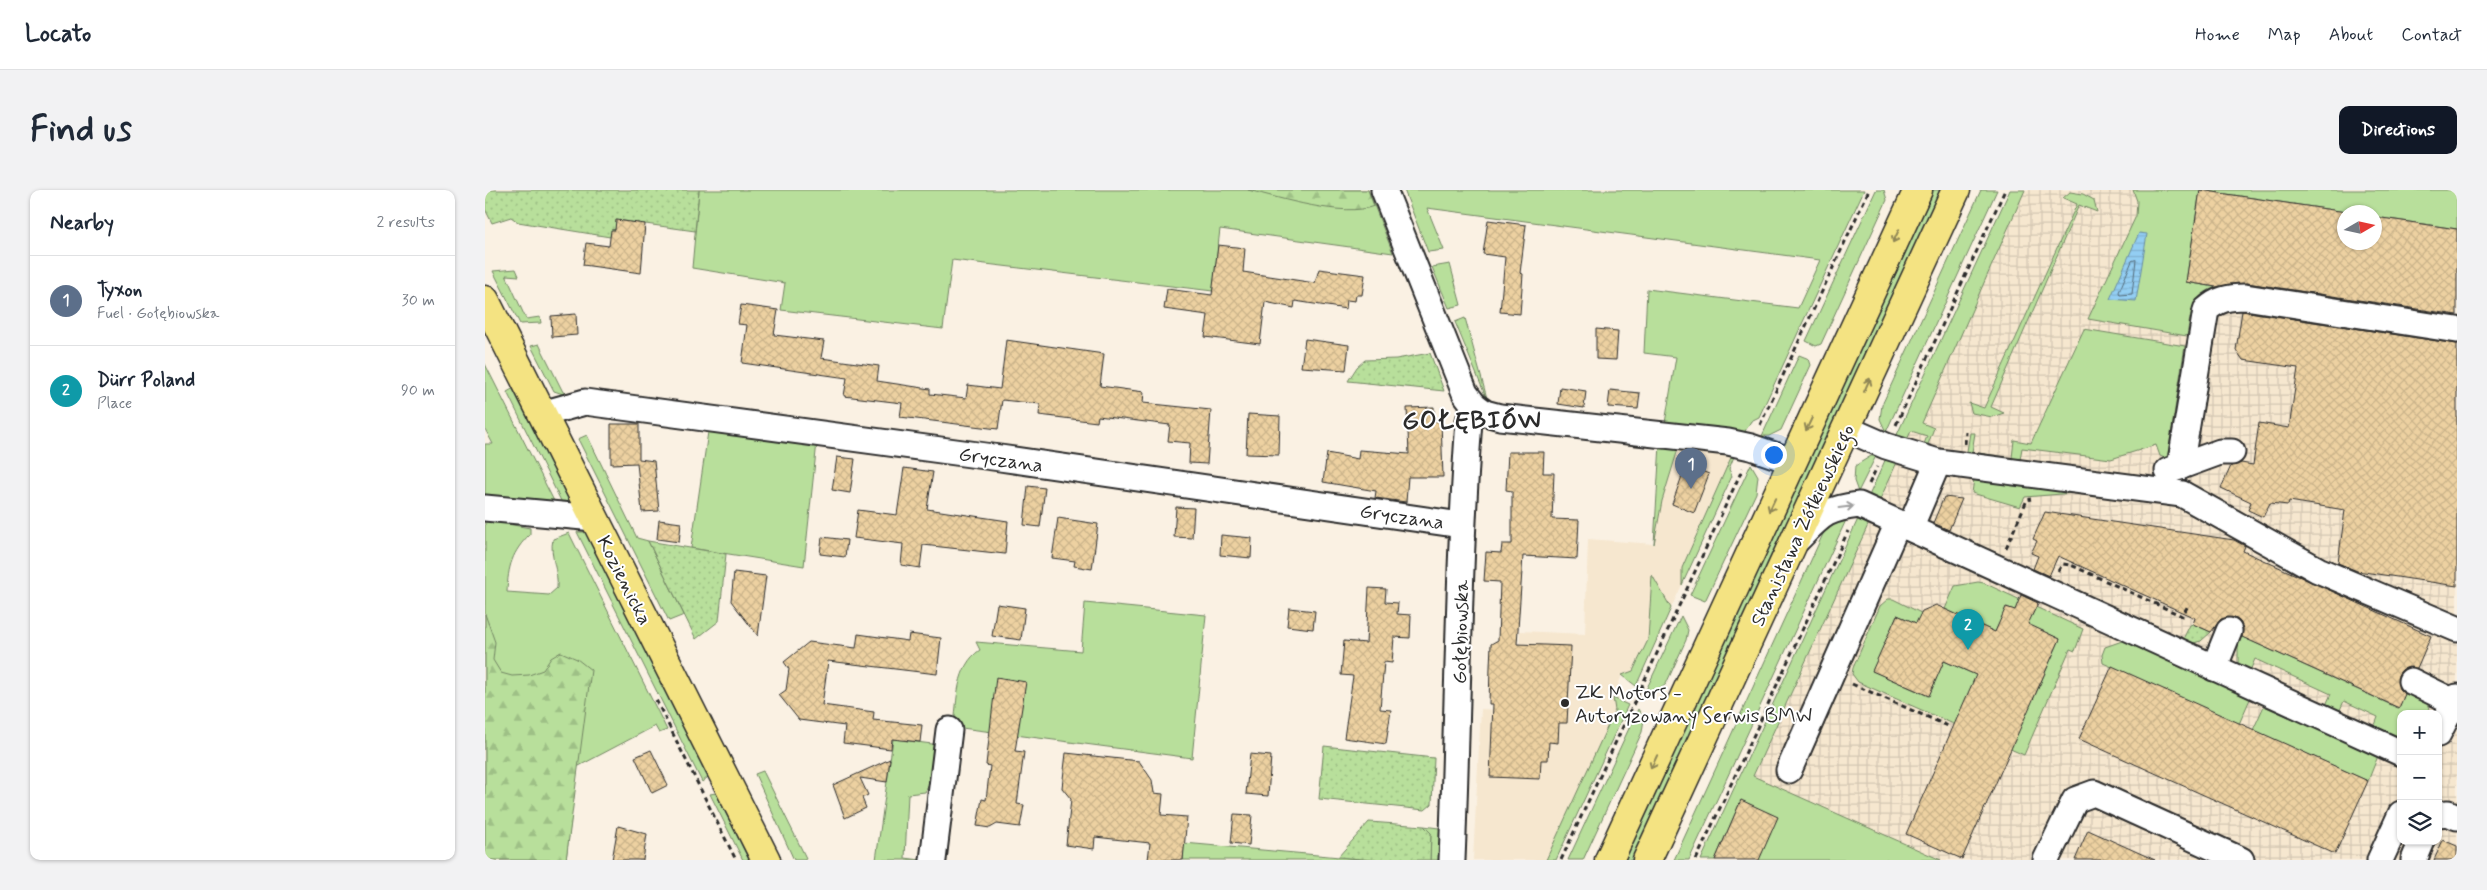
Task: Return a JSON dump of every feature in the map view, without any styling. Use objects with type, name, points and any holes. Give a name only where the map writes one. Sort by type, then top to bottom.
[{"type":"main road","name":"Stanisława Żółkiewskiego","points":[[1609,860],[1917,190]]},
{"type":"main road","name":"Stanisława Żółkiewskiego","points":[[1647,860],[1956,190]]},
{"type":"main road","name":"Kozienicka","points":[[485,300],[492,333],[542,414],[766,860]]},
{"type":"street","points":[[1384,190],[1465,393],[1474,405],[1485,413],[1500,417],[1719,441],[1751,447],[1792,461]]},
{"type":"street","points":[[2180,467],[2206,310],[2214,302],[2232,297],[2245,297],[2457,330]]},
{"type":"street","name":"Gryczana","points":[[542,414],[585,402],[1010,460],[1461,525]]},
{"type":"street","name":"Gołębiowska","points":[[1452,860],[1459,685],[1461,525],[1469,421],[1474,405]]},
{"type":"street","points":[[1847,429],[1886,446],[1938,462],[2182,494],[2213,509],[2297,559],[2457,629]]},
{"type":"street","points":[[2110,484],[2133,481],[2180,467],[2220,452],[2231,452]]},
{"type":"street","points":[[1789,770],[1904,526],[1938,462]]},
{"type":"street","points":[[1794,544],[1821,515],[1839,507],[1859,505],[2397,751]]},
{"type":"street","points":[[485,508],[594,518]]},
{"type":"street","points":[[2214,668],[2229,631]]},
{"type":"street","points":[[2411,681],[2456,700],[2442,726]]},
{"type":"street","points":[[933,860],[949,730]]},
{"type":"street","points":[[2046,860],[2075,800],[2094,793],[2241,860]]},
{"type":"street","points":[[2442,814],[2448,813],[2457,817]]},
{"type":"street","points":[[2380,860],[2397,823]]},
{"type":"street","points":[[2414,860],[2420,845]]},
{"type":"path","points":[[1561,860],[1869,190]]},
{"type":"path","points":[[2006,554],[2027,500]]},
{"type":"path","points":[[2056,576],[2060,566],[2067,564],[2182,616],[2189,604]]},
{"type":"path","points":[[1848,681],[1948,726]]},
{"type":"path","points":[[701,790],[736,860]]},
{"type":"shaded area","points":[[2021,190],[2385,190],[2457,200],[2457,860],[1715,860]]},
{"type":"shaded area","name":"ZK Motors - Autoryzowany Serwis BMW","points":[[1679,446],[1733,453],[1685,561],[1682,585],[1671,608],[1652,576],[1648,640],[1633,671],[1622,675],[1613,698],[1616,710],[1546,860],[1473,860],[1481,709],[1515,711],[1520,631],[1585,634],[1588,539],[1654,544],[1662,501]]},
{"type":"green space","points":[[485,190],[699,190],[695,231],[617,220],[615,230],[612,230],[610,237],[518,222],[511,217],[492,223],[485,209]]},
{"type":"green space","points":[[699,190],[1368,190],[1393,253],[1220,229],[1213,291],[952,260],[943,329],[781,310],[785,283],[692,268]]},
{"type":"green space","points":[[1248,190],[1368,190],[1374,206],[1346,210],[1329,208],[1294,202]]},
{"type":"green space","points":[[1404,190],[1864,190],[1759,417],[1751,421],[1744,433],[1665,423],[1676,357],[1644,353],[1647,289],[1798,308],[1820,260],[1427,208],[1444,250],[1428,252]]},
{"type":"green space","points":[[1876,190],[1884,190],[1887,200],[1821,344],[1816,346],[1806,341]]},
{"type":"green space","points":[[1932,190],[1942,190],[1634,860],[1624,860]]},
{"type":"green space","points":[[1981,190],[1997,190],[1886,432],[1880,419],[1882,405]]},
{"type":"green space","points":[[2010,190],[2025,190],[1922,423],[1934,428],[1927,447],[1923,447],[1927,436],[1911,431],[1906,442],[1895,439]]},
{"type":"green space","points":[[2133,190],[2200,190],[2186,282],[2216,287],[2201,295],[2197,300],[2191,312],[2187,336],[2088,319],[2136,216],[2137,201]]},
{"type":"green space","points":[[2200,190],[2457,190],[2457,229],[2382,218],[2382,205],[2337,205],[2337,211]]},
{"type":"green space","points":[[2070,192],[2083,194],[2094,200],[2097,212],[2079,205],[1991,407],[2004,413],[1992,417],[1972,413],[1969,403],[1984,408],[2077,204],[2063,198]]},
{"type":"green space","points":[[1450,264],[1461,305],[1449,308],[1432,267]]},
{"type":"green space","points":[[516,269],[519,276],[506,275],[526,319],[540,317],[541,323],[520,324],[493,271]]},
{"type":"green space","points":[[1465,318],[1488,402],[1455,322]]},
{"type":"green space","points":[[2084,329],[2185,346],[2167,459],[2160,456],[2156,445],[2111,459],[2022,448],[2019,465],[1966,457],[1970,433],[1975,433],[1972,452],[2012,458],[2014,440],[2031,443]]},
{"type":"green space","points":[[539,344],[563,392],[574,395],[575,398],[554,391],[531,346]]},
{"type":"green space","points":[[1430,353],[1444,391],[1348,381],[1357,367],[1365,360],[1396,359]]},
{"type":"green space","points":[[1799,355],[1809,359],[1811,365],[1781,430],[1769,436],[1762,436]]},
{"type":"green space","points":[[485,364],[559,511],[485,502],[485,444],[493,444],[485,429]]},
{"type":"green space","points":[[514,388],[574,510],[565,509],[507,392]]},
{"type":"green space","points":[[709,425],[817,442],[804,566],[691,548]]},
{"type":"green space","points":[[587,435],[637,538],[648,541],[684,615],[669,621],[578,439]]},
{"type":"green space","points":[[1660,444],[1679,446],[1662,501],[1654,544]]},
{"type":"green space","points":[[1733,453],[1735,454],[1729,469],[1732,476],[1682,585],[1682,568]]},
{"type":"green space","points":[[1871,456],[1876,456],[1858,492],[1854,481],[1855,466]]},
{"type":"green space","points":[[1887,456],[1898,460],[1877,506],[1867,500]]},
{"type":"green space","points":[[1751,464],[1758,476],[1756,493],[1705,601],[1690,595]]},
{"type":"green space","points":[[1974,479],[2074,493],[2025,497],[2020,507],[1972,493]]},
{"type":"green space","points":[[1847,518],[1689,860],[1674,860],[1823,534],[1830,526]]},
{"type":"green space","points":[[1858,519],[1869,523],[1753,776],[1941,860],[1759,860],[1741,800],[1715,860],[1701,860]]},
{"type":"green space","points":[[485,520],[530,528],[530,534],[519,547],[512,560],[508,574],[507,592],[549,595],[557,588],[557,576],[552,551],[553,539],[569,533],[667,730],[659,733],[655,726],[577,767],[566,860],[485,860]]},
{"type":"green space","points":[[577,532],[586,532],[708,777],[702,782]]},
{"type":"green space","points":[[648,541],[726,554],[719,621],[696,639]]},
{"type":"green space","points":[[1652,575],[1671,608],[1636,686],[1622,675],[1633,671],[1648,640]]},
{"type":"green space","points":[[1978,582],[1984,583],[2083,629],[2075,651],[2070,649],[2024,755],[1858,682],[1852,674],[1880,606],[1888,599],[1893,599],[1921,613],[1923,626],[1897,615],[1873,671],[1928,696],[1944,661],[2033,700],[2060,639],[2018,620],[2021,613],[2007,607],[1995,632],[1945,609],[1955,586]]},
{"type":"green space","points":[[1085,603],[1206,615],[1192,758],[954,727],[957,695],[962,675],[966,665],[980,650],[976,642],[1081,651]]},
{"type":"green space","points":[[485,614],[495,642],[493,660],[501,673],[512,676],[529,675],[543,670],[551,658],[561,652],[577,659],[591,670],[566,860],[485,860]]},
{"type":"green space","points":[[1681,616],[1688,630],[1686,640],[1666,684],[1659,690],[1646,690]]},
{"type":"green space","points":[[2193,624],[2211,632],[2201,641],[2190,644],[2183,639],[2190,625]]},
{"type":"green space","points":[[2238,635],[2398,708],[2405,693],[2427,703],[2430,710],[2397,710],[2397,739],[2374,728],[2378,717],[2344,701],[2339,712],[2326,705],[2331,694],[2255,659],[2250,671],[2238,667]]},
{"type":"green space","points":[[2125,640],[2250,699],[2239,724],[2103,663],[2102,655],[2105,647]]},
{"type":"green space","points":[[1613,698],[1628,705],[1556,860],[1546,860],[1615,710]]},
{"type":"green space","points":[[2264,706],[2378,756],[2368,781],[2253,730]]},
{"type":"green space","points":[[1638,709],[1644,719],[1642,732],[1583,860],[1568,860]]},
{"type":"green space","points":[[893,739],[940,745],[935,774],[925,792],[908,794],[905,858],[921,860],[876,860]]},
{"type":"green space","points":[[1324,746],[1434,758],[1432,804],[1425,810],[1319,799]]},
{"type":"green space","points":[[763,771],[806,858],[805,860],[794,860],[755,774]]},
{"type":"green space","points":[[716,793],[749,860],[743,860],[710,794]]},
{"type":"green space","points":[[1369,822],[1424,826],[1431,833],[1430,860],[1373,860],[1338,857]]},
{"type":"green space","points":[[1424,826],[1446,829],[1444,860],[1430,860],[1431,833]]},
{"type":"green space","points":[[1184,843],[1373,860],[1183,860]]},
{"type":"water","points":[[2139,233],[2147,234],[2136,301],[2110,299]]},
{"type":"building","points":[[2200,190],[2337,211],[2337,250],[2382,250],[2382,218],[2457,229],[2457,315],[2247,283],[2216,287],[2186,282]]},
{"type":"building","points":[[616,220],[645,224],[641,273],[583,265],[586,243],[609,246],[611,230],[615,230]]},
{"type":"building","points":[[1488,220],[1526,225],[1520,273],[1523,274],[1520,314],[1500,312],[1505,257],[1483,254]]},
{"type":"building","points":[[1218,245],[1245,248],[1243,272],[1315,283],[1319,269],[1365,275],[1362,295],[1356,295],[1355,301],[1347,300],[1346,309],[1295,301],[1294,308],[1265,302],[1260,344],[1205,337],[1208,315],[1164,309],[1167,289],[1212,295]]},
{"type":"building","points":[[741,305],[778,310],[774,335],[824,341],[821,358],[879,366],[877,381],[930,389],[930,394],[966,398],[968,385],[1000,389],[1006,340],[1104,354],[1100,386],[1144,392],[1143,403],[1211,410],[1207,464],[1189,463],[1190,443],[1168,441],[1170,425],[1098,416],[1097,422],[1039,415],[1040,404],[1002,400],[998,429],[900,417],[902,403],[844,396],[847,378],[742,363],[747,325],[738,324]]},
{"type":"building","points":[[2242,311],[2457,344],[2457,586],[2357,571],[2338,563],[2345,510],[2289,501],[2288,505],[2270,503],[2263,517],[2248,510],[2251,502],[2221,488],[2231,466],[2241,463],[2253,465],[2259,423],[2289,428],[2298,368],[2243,360],[2236,350]]},
{"type":"building","points":[[576,314],[577,335],[552,337],[551,316]]},
{"type":"building","points":[[1596,329],[1618,331],[1616,360],[1596,359]]},
{"type":"building","points":[[1305,339],[1349,345],[1346,370],[1301,367]]},
{"type":"building","points":[[1560,387],[1586,391],[1584,408],[1558,404]]},
{"type":"building","points":[[1610,390],[1640,393],[1638,409],[1608,407]]},
{"type":"building","points":[[1434,407],[1434,421],[1441,421],[1443,477],[1408,477],[1406,502],[1375,498],[1376,491],[1323,482],[1327,453],[1358,459],[1359,450],[1409,454],[1407,408]]},
{"type":"building","points":[[1248,414],[1280,416],[1279,455],[1246,454]]},
{"type":"building","points":[[611,424],[639,424],[639,459],[654,461],[659,511],[642,512],[637,463],[611,464]]},
{"type":"building","points":[[1508,452],[1544,452],[1543,473],[1554,473],[1552,519],[1579,520],[1577,559],[1523,556],[1517,644],[1571,646],[1567,723],[1559,723],[1558,743],[1549,742],[1548,760],[1541,760],[1540,779],[1490,777],[1493,704],[1489,704],[1491,644],[1498,640],[1500,582],[1484,581],[1486,552],[1501,553],[1502,544],[1512,544],[1512,491],[1506,490]]},
{"type":"building","points":[[837,457],[855,459],[850,493],[832,490]]},
{"type":"building","points":[[1686,465],[1709,474],[1694,513],[1672,504]]},
{"type":"building","points":[[904,468],[933,472],[927,509],[1008,521],[1005,554],[923,545],[920,568],[901,565],[903,544],[854,538],[858,510],[897,515]]},
{"type":"building","points":[[1028,486],[1045,488],[1040,527],[1024,525]]},
{"type":"building","points":[[1944,497],[1962,499],[1949,530],[1933,523]]},
{"type":"building","points":[[1176,507],[1194,508],[1192,538],[1174,537]]},
{"type":"building","points":[[2045,512],[2234,540],[2245,546],[2243,551],[2431,636],[2417,668],[2403,669],[2398,675],[2399,689],[2405,694],[2399,708],[2242,637],[2243,629],[2240,622],[2234,618],[2221,619],[2211,632],[2193,624],[2195,618],[2058,556],[2049,576],[2033,569],[2038,556],[2031,553],[2037,541],[2033,539]]},
{"type":"building","points":[[1058,518],[1098,524],[1092,569],[1074,566],[1075,561],[1052,558]]},
{"type":"building","points":[[659,520],[681,523],[679,542],[657,539]]},
{"type":"building","points":[[1221,535],[1252,538],[1251,558],[1220,555]]},
{"type":"building","points":[[822,537],[847,540],[845,557],[820,554]]},
{"type":"building","points":[[734,572],[766,576],[758,636],[731,601]]},
{"type":"building","points":[[1369,588],[1386,589],[1385,602],[1398,603],[1397,614],[1411,615],[1410,638],[1394,637],[1392,663],[1384,662],[1380,709],[1391,710],[1386,744],[1344,738],[1353,676],[1341,675],[1344,641],[1366,643]]},
{"type":"building","points":[[2021,595],[2038,603],[2028,624],[2060,639],[1962,859],[1906,834],[1976,675],[1944,661],[1929,696],[1872,671],[1897,615],[1916,623],[1922,611],[1936,605],[1995,632],[2006,607],[2015,610]]},
{"type":"building","points":[[997,604],[1025,608],[1021,640],[992,636]]},
{"type":"building","points":[[1289,608],[1315,611],[1313,629],[1287,626]]},
{"type":"building","points":[[858,634],[908,641],[909,634],[941,638],[937,674],[828,661],[822,705],[874,712],[873,720],[922,725],[920,742],[892,739],[891,749],[843,743],[845,726],[799,720],[779,695],[786,690],[789,669],[784,662],[809,642],[856,648]]},
{"type":"building","points":[[2112,666],[2368,781],[2335,854],[2079,739]]},
{"type":"building","points":[[996,677],[1026,682],[1015,751],[1024,752],[1017,804],[1024,805],[1020,827],[997,824],[990,828],[977,826],[982,799],[986,800],[990,766],[986,765]]},
{"type":"building","points":[[651,750],[668,785],[652,793],[635,757]]},
{"type":"building","points":[[1066,753],[1139,761],[1152,780],[1154,793],[1163,794],[1161,815],[1187,817],[1183,860],[1148,860],[1150,843],[1095,837],[1094,849],[1066,845],[1071,799],[1062,788]]},
{"type":"building","points":[[1250,754],[1271,756],[1268,796],[1246,794]]},
{"type":"building","points":[[890,759],[887,782],[860,778],[868,795],[862,798],[866,808],[845,818],[833,785]]},
{"type":"building","points":[[1741,800],[1778,817],[1759,860],[1715,860]]},
{"type":"building","points":[[1234,814],[1252,815],[1249,845],[1231,843]]},
{"type":"building","points":[[618,826],[647,834],[643,860],[612,860]]},
{"type":"building","points":[[2088,830],[2155,860],[2075,860]]},
{"type":"building","points":[[2443,840],[2457,846],[2457,860],[2434,860]]},
{"type":"place","name":"Tyxon","points":[[1691,489]]},
{"type":"place","name":"Dürr Poland","points":[[1968,650]]},
{"type":"place","name":"ZK Motors - Autoryzowany Serwis BMW","points":[[1565,703]]},
{"type":"district","name":"GOŁĘBIÓW","points":[[1472,419]]}]
